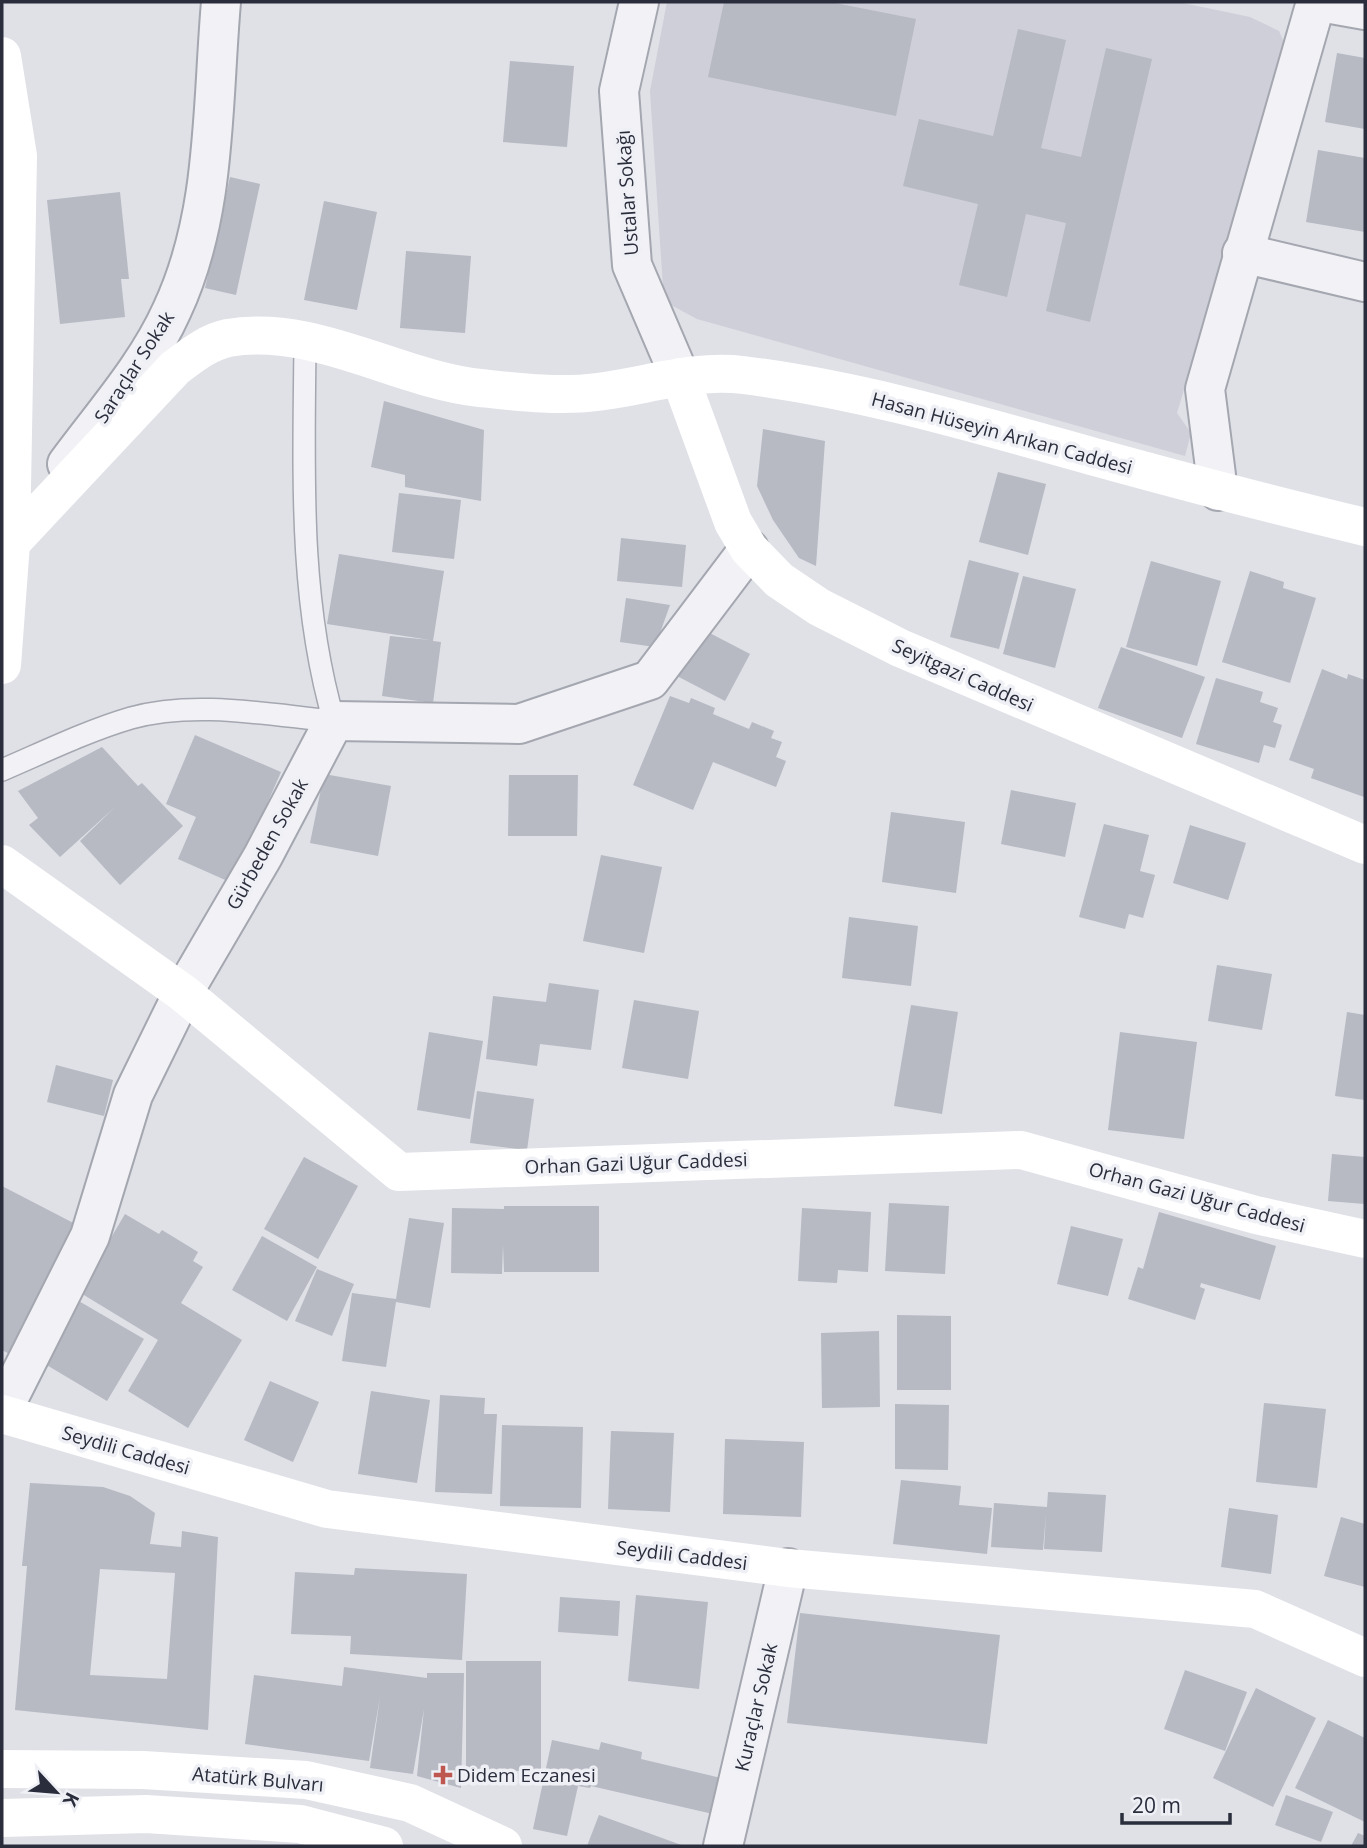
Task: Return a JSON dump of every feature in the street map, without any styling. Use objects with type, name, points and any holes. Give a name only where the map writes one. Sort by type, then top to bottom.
[{"type":"street","name":"Saraçlar Sokak","points":[[11,543],[148,352],[172,312],[193,257],[208,186],[221,2]]},
{"type":"street","name":"Ustalar Sokağı","points":[[639,2],[619,92],[632,265],[680,377]]},
{"type":"street","points":[[1218,491],[1205,389],[1242,253],[1318,2],[1365,10]]},
{"type":"street","points":[[2,56],[19,156],[11,543],[2,664]]},
{"type":"street","points":[[1242,253],[1365,282]]},
{"type":"street","name":"Hasan Hüseyin Arıkan Caddesi","points":[[11,543],[175,368],[200,349],[227,338],[305,341],[408,373],[477,387],[593,393],[680,377],[739,375],[913,406],[1218,491],[1365,527]]},
{"type":"street","name":"Seyitgazi Caddesi","points":[[680,377],[733,522],[749,549],[779,580],[809,600],[900,648],[1365,845]]},
{"type":"street","points":[[334,721],[519,724],[650,680],[749,549]]},
{"type":"street","name":"Gürbeden Sokak","points":[[2,1412],[90,1236],[133,1096],[183,993],[263,856],[334,721]]},
{"type":"street","name":"Orhan Gazi Uğur Caddesi","points":[[2,864],[183,993],[399,1172],[1021,1150],[1256,1215],[1365,1239]]},
{"type":"street","name":"Seydili Caddesi","points":[[2,1412],[327,1508],[788,1568],[1255,1609],[1365,1658]]},
{"type":"street","name":"Kuraçlar Sokak","points":[[723,1846],[788,1568]]},
{"type":"street","name":"Atatürk Bulvarı","points":[[2,1769],[143,1770],[306,1780],[410,1803],[503,1846]]},
{"type":"street","points":[[2,1818],[146,1814],[300,1824],[384,1846]]},
{"type":"lane","points":[[2,770],[133,718],[180,711],[224,711],[334,721],[313,633],[306,554],[305,341]]},
{"type":"shaded area","points":[[667,2],[1178,2],[1250,17],[1279,31],[1286,47],[1177,413],[1191,433],[1185,456],[697,319],[671,305],[663,287],[650,91]]},
{"type":"building","points":[[724,2],[830,2],[916,19],[896,116],[708,77]]},
{"type":"building","points":[[1018,29],[1066,40],[1041,148],[1081,157],[1106,48],[1152,59],[1090,322],[1046,311],[1066,223],[1026,214],[1007,297],[959,285],[978,204],[903,186],[919,119],[993,136]]},
{"type":"building","points":[[1337,53],[1365,58],[1365,129],[1325,122]]},
{"type":"building","points":[[510,61],[574,66],[567,147],[503,142]]},
{"type":"building","points":[[1318,150],[1365,158],[1365,232],[1306,222]]},
{"type":"building","points":[[230,177],[260,184],[236,295],[205,288]]},
{"type":"building","points":[[120,192],[129,279],[121,279],[125,317],[60,324],[47,200]]},
{"type":"building","points":[[324,201],[377,212],[357,310],[304,300]]},
{"type":"building","points":[[406,251],[471,256],[465,333],[400,328]]},
{"type":"building","points":[[384,401],[484,430],[481,501],[405,487],[405,475],[371,467]]},
{"type":"building","points":[[763,429],[825,441],[816,566],[799,558],[773,520],[757,486]]},
{"type":"building","points":[[998,472],[1046,484],[1028,555],[979,542]]},
{"type":"building","points":[[399,493],[461,500],[454,559],[392,552]]},
{"type":"building","points":[[621,538],[686,545],[682,587],[617,581]]},
{"type":"building","points":[[339,554],[444,571],[433,641],[441,642],[433,703],[382,696],[390,636],[430,640],[327,624]]},
{"type":"building","points":[[969,560],[1019,573],[999,649],[950,637]]},
{"type":"building","points":[[1151,561],[1221,581],[1197,666],[1126,647]]},
{"type":"building","points":[[1250,571],[1284,582],[1283,588],[1316,598],[1290,683],[1222,662]]},
{"type":"building","points":[[1023,576],[1076,589],[1055,668],[1003,654]]},
{"type":"building","points":[[626,598],[670,605],[655,647],[620,642]]},
{"type":"building","points":[[702,629],[750,654],[725,701],[677,676]]},
{"type":"building","points":[[1121,647],[1205,677],[1182,738],[1098,708]]},
{"type":"building","points":[[1322,669],[1347,679],[1348,674],[1365,680],[1364,797],[1311,778],[1314,769],[1289,760]]},
{"type":"building","points":[[1216,678],[1263,692],[1260,702],[1278,708],[1273,722],[1282,725],[1275,748],[1264,745],[1259,763],[1196,744]]},
{"type":"building","points":[[670,696],[689,703],[691,698],[715,708],[713,714],[749,729],[752,722],[774,731],[771,738],[782,742],[776,757],[786,761],[776,787],[713,762],[693,810],[633,785]]},
{"type":"building","points":[[195,735],[281,772],[232,883],[178,859],[196,817],[166,804]]},
{"type":"building","points":[[102,747],[138,786],[142,783],[183,826],[120,885],[80,841],[115,807],[60,857],[29,825],[38,818],[18,791]]},
{"type":"building","points":[[324,774],[391,786],[378,856],[310,843]]},
{"type":"building","points":[[509,775],[578,775],[577,836],[508,836]]},
{"type":"building","points":[[1011,790],[1076,803],[1065,857],[1001,844]]},
{"type":"building","points":[[891,812],[965,822],[956,893],[882,882]]},
{"type":"building","points":[[1104,824],[1149,835],[1140,871],[1155,875],[1143,918],[1129,914],[1125,929],[1079,917]]},
{"type":"building","points":[[1190,825],[1246,843],[1228,900],[1173,883]]},
{"type":"building","points":[[601,855],[662,867],[644,953],[583,941]]},
{"type":"building","points":[[849,917],[918,926],[911,986],[842,978]]},
{"type":"building","points":[[1217,965],[1272,974],[1262,1030],[1208,1021]]},
{"type":"building","points":[[549,983],[599,990],[591,1050],[540,1044],[537,1066],[486,1059],[493,996],[546,1002]]},
{"type":"building","points":[[634,1000],[699,1011],[688,1079],[622,1068]]},
{"type":"building","points":[[911,1005],[958,1012],[942,1114],[894,1106]]},
{"type":"building","points":[[1347,1012],[1365,1015],[1365,1100],[1335,1096]]},
{"type":"building","points":[[429,1032],[483,1041],[470,1119],[417,1110]]},
{"type":"building","points":[[1120,1032],[1197,1042],[1184,1139],[1108,1130]]},
{"type":"building","points":[[56,1065],[113,1080],[104,1116],[47,1102]]},
{"type":"building","points":[[477,1091],[534,1099],[527,1150],[470,1143]]},
{"type":"building","points":[[1332,1154],[1365,1157],[1365,1204],[1328,1201]]},
{"type":"building","points":[[304,1157],[358,1186],[318,1259],[264,1229]]},
{"type":"building","points":[[2,1186],[83,1228],[17,1358],[2,1350]]},
{"type":"building","points":[[889,1203],[949,1206],[945,1274],[885,1271]]},
{"type":"building","points":[[504,1206],[599,1206],[599,1272],[504,1272],[503,1245],[502,1274],[451,1273],[452,1208],[504,1209]]},
{"type":"building","points":[[802,1208],[871,1212],[868,1272],[838,1270],[837,1283],[798,1281]]},
{"type":"building","points":[[1159,1212],[1276,1246],[1260,1300],[1201,1283],[1200,1287],[1205,1289],[1195,1320],[1128,1299],[1138,1267],[1143,1269]]},
{"type":"building","points":[[125,1214],[159,1234],[162,1230],[198,1252],[193,1261],[203,1267],[181,1303],[242,1340],[188,1428],[128,1391],[158,1340],[79,1292]]},
{"type":"building","points":[[409,1218],[444,1223],[430,1308],[396,1302],[386,1367],[342,1361],[352,1293],[396,1299]]},
{"type":"building","points":[[1071,1226],[1123,1239],[1108,1296],[1057,1284]]},
{"type":"building","points":[[262,1236],[317,1267],[287,1321],[232,1290]]},
{"type":"building","points":[[317,1269],[354,1284],[332,1336],[295,1321]]},
{"type":"building","points":[[77,1300],[144,1339],[107,1401],[40,1361]]},
{"type":"building","points":[[897,1315],[951,1316],[951,1390],[897,1390]]},
{"type":"building","points":[[879,1331],[880,1407],[822,1408],[821,1333]]},
{"type":"building","points":[[270,1381],[319,1402],[293,1462],[244,1440]]},
{"type":"building","points":[[371,1391],[430,1400],[417,1483],[358,1474]]},
{"type":"building","points":[[440,1395],[485,1398],[484,1414],[497,1414],[492,1494],[435,1492]]},
{"type":"building","points":[[1264,1403],[1326,1409],[1317,1488],[1256,1482]]},
{"type":"building","points":[[895,1404],[949,1405],[948,1470],[895,1469]]},
{"type":"building","points":[[502,1425],[583,1427],[581,1508],[500,1506]]},
{"type":"building","points":[[611,1431],[674,1433],[670,1512],[608,1509]]},
{"type":"building","points":[[725,1439],[804,1442],[801,1517],[723,1514]]},
{"type":"building","points":[[901,1480],[961,1486],[959,1505],[992,1508],[987,1554],[893,1544]]},
{"type":"building","points":[[30,1483],[103,1487],[130,1496],[155,1513],[150,1544],[181,1547],[182,1531],[218,1537],[208,1730],[15,1710],[27,1566],[22,1566]],"holes":[[[100,1569],[175,1573],[167,1679],[90,1675]]]},
{"type":"building","points":[[1048,1492],[1106,1495],[1102,1552],[1044,1549],[1046,1514],[1043,1550],[991,1547],[994,1503],[1047,1507]]},
{"type":"building","points":[[1229,1508],[1278,1515],[1271,1574],[1221,1567]]},
{"type":"building","points":[[1341,1517],[1365,1524],[1365,1587],[1324,1576]]},
{"type":"building","points":[[355,1568],[467,1574],[462,1660],[350,1654],[351,1636],[291,1634],[295,1572],[354,1575]]},
{"type":"building","points":[[636,1595],[708,1602],[699,1689],[628,1681]]},
{"type":"building","points":[[560,1597],[620,1601],[618,1636],[558,1632]]},
{"type":"building","points":[[800,1613],[1000,1635],[987,1744],[787,1723]]},
{"type":"building","points":[[466,1661],[541,1661],[541,1771],[466,1771]]},
{"type":"building","points":[[344,1667],[427,1678],[427,1673],[464,1673],[461,1788],[417,1776],[424,1709],[413,1774],[370,1768],[380,1697],[369,1761],[245,1744],[254,1675],[342,1686]]},
{"type":"building","points":[[1185,1670],[1247,1692],[1225,1751],[1164,1729]]},
{"type":"building","points":[[1256,1688],[1316,1718],[1273,1807],[1213,1778]]},
{"type":"building","points":[[1328,1720],[1365,1738],[1365,1822],[1295,1788]]},
{"type":"building","points":[[552,1740],[599,1750],[601,1742],[642,1752],[641,1759],[721,1778],[713,1814],[591,1786],[578,1786],[567,1836],[533,1829]]},
{"type":"building","points":[[1286,1795],[1333,1812],[1321,1842],[1275,1825]]},
{"type":"building","points":[[599,1815],[684,1846],[587,1846]]},
{"type":"building","points":[[1358,1833],[1365,1836],[1365,1846],[1351,1846]]},
{"type":"place","name":"Didem Eczanesi","points":[[443,1775]]}]
